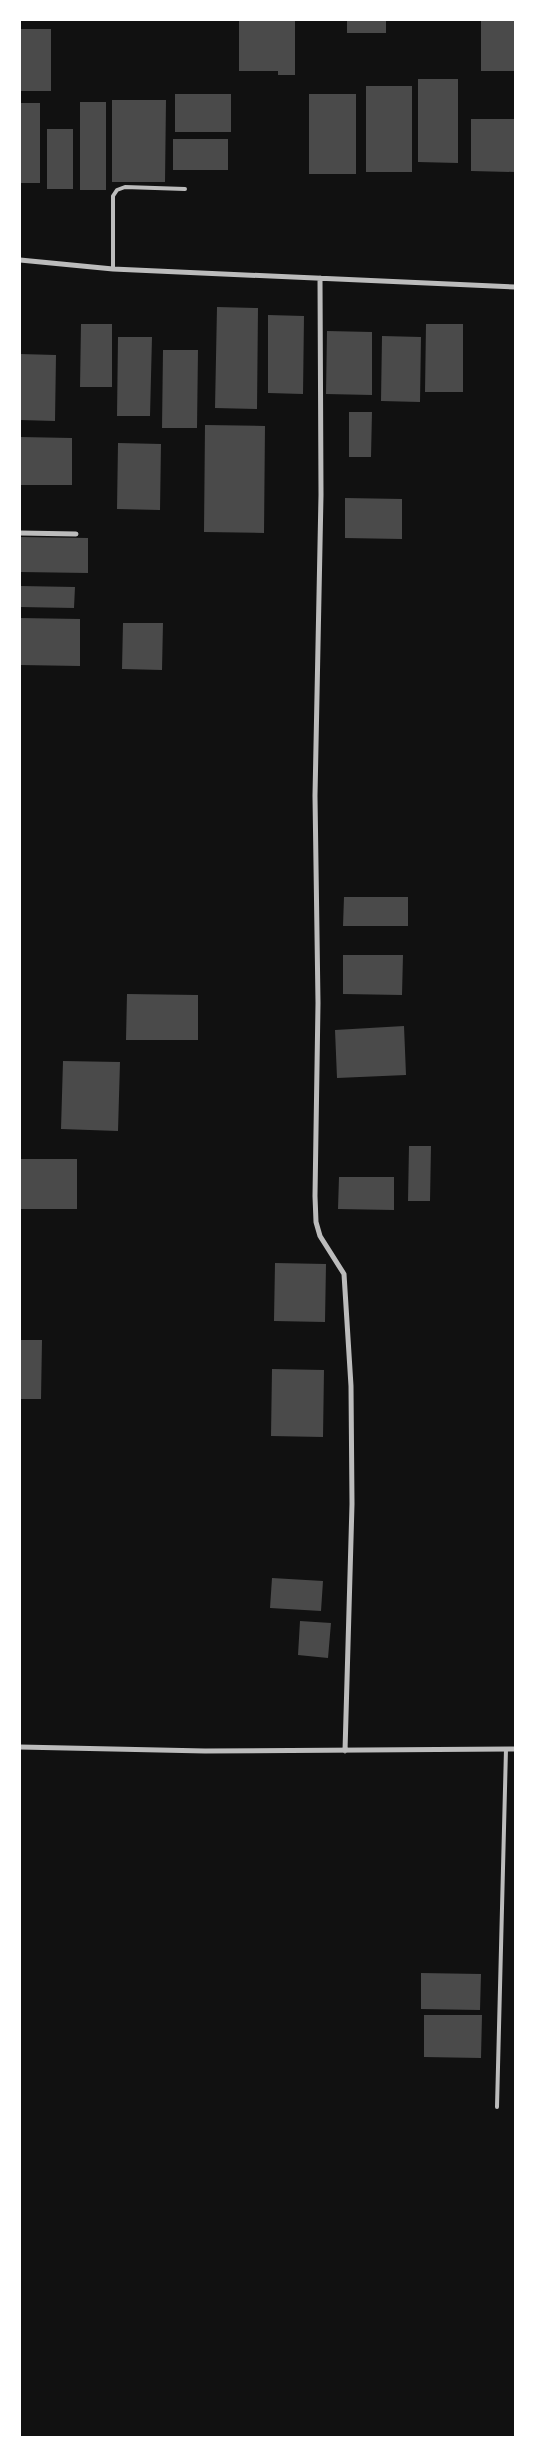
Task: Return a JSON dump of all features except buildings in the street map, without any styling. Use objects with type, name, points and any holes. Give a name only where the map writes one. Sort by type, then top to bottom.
[{"type":"street","points":[[20,260],[113,268],[515,287]]},
{"type":"street","points":[[320,278],[321,495],[315,796],[318,1003],[315,1205],[316,1222],[320,1236],[344,1274],[351,1386],[352,1504],[345,1751]]},
{"type":"street","points":[[20,533],[76,534]]},
{"type":"street","points":[[20,1747],[345,1751],[515,1749]]},
{"type":"lane","points":[[113,268],[113,196],[117,190],[125,187],[185,188]]},
{"type":"lane","points":[[497,2107],[506,1748]]}]
